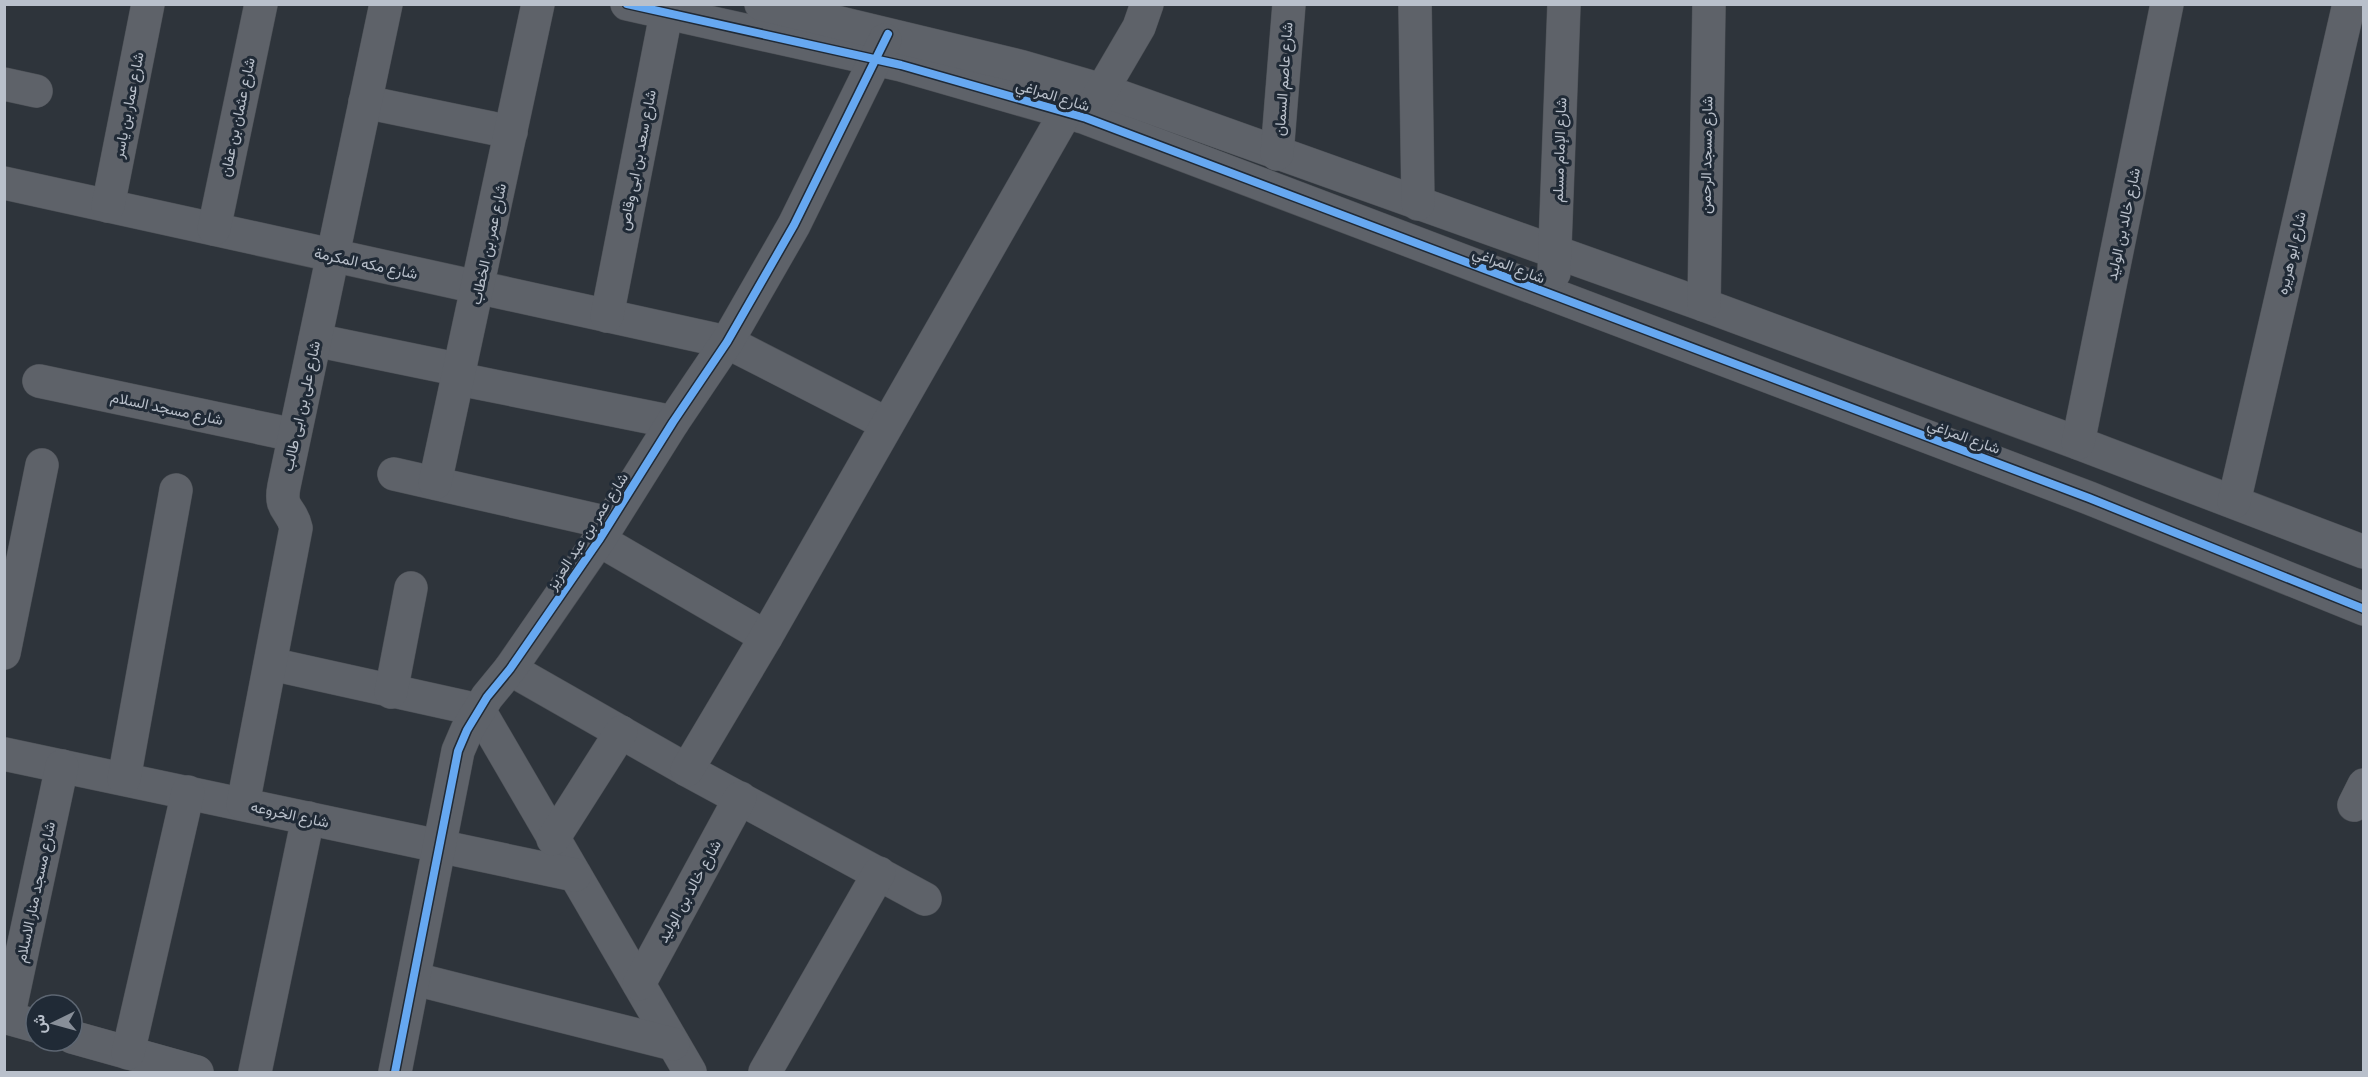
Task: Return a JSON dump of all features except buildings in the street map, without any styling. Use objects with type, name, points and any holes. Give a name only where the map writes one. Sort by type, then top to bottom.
[{"type":"street","name":"شارع عمار بن ياسر","points":[[108,206],[148,4]]},
{"type":"street","name":"شارع عثمان بن عفان","points":[[214,230],[261,4]]},
{"type":"street","name":"شارع على بن ابى طالب","points":[[243,804],[296,528],[294,519],[284,506],[282,498],[386,4]]},
{"type":"street","name":"شارع عمر بن الخطاب","points":[[435,483],[538,4]]},
{"type":"street","name":"شارع المراغي","points":[[627,4],[882,47],[1023,67],[1102,90],[1704,305],[2078,443],[2364,552]]},
{"type":"street","name":"شارع المراغي","points":[[761,4],[1076,115],[2089,498],[2364,609]]},
{"type":"street","points":[[687,770],[766,637],[887,424],[1076,115],[1102,90],[1139,27],[1148,4]]},
{"type":"street","name":"شارع عاصم السمان","points":[[1277,154],[1289,4]]},
{"type":"street","points":[[1415,4],[1418,204]]},
{"type":"street","name":"شارع الإمام مسلم","points":[[1551,295],[1556,251],[1564,4]]},
{"type":"street","name":"شارع مسجد الرحمن","points":[[1704,305],[1709,4]]},
{"type":"street","name":"شارع خالد بن الوليد","points":[[2078,443],[2167,4]]},
{"type":"street","name":"شارع ابو هريره","points":[[2234,502],[2349,4]]},
{"type":"street","name":"شارع سعد بن ابى وقاص","points":[[607,316],[667,9]]},
{"type":"street","name":"شارع عمر بن عبد العزيز","points":[[395,1072],[458,752],[467,730],[604,532],[673,422],[727,342],[794,225],[882,47]]},
{"type":"street","points":[[4,84],[36,91]]},
{"type":"street","points":[[365,102],[512,132]]},
{"type":"street","name":"شارع مكه المكرمة","points":[[4,183],[727,342],[887,424]]},
{"type":"street","points":[[315,340],[673,422]]},
{"type":"street","name":"شارع مسجد السلام","points":[[39,381],[294,435]]},
{"type":"street","points":[[4,653],[42,465]]},
{"type":"street","points":[[394,474],[435,483],[604,532],[766,637]]},
{"type":"street","points":[[124,779],[176,490]]},
{"type":"street","points":[[391,692],[411,588]]},
{"type":"street","points":[[271,664],[479,710],[690,1072]]},
{"type":"street","points":[[510,669],[687,770],[925,898]]},
{"type":"street","points":[[553,839],[621,732]]},
{"type":"street","name":"شارع الخروعه","points":[[4,754],[575,875]]},
{"type":"street","name":"شارع مسجد منار الاسلام","points":[[16,1021],[62,766]]},
{"type":"street","points":[[128,1053],[188,792]]},
{"type":"street","name":"شارع خالد بن الوليد","points":[[639,984],[740,798]]},
{"type":"street","points":[[255,1072],[308,818]]},
{"type":"street","points":[[765,1072],[879,873]]},
{"type":"street","points":[[415,979],[674,1044]]},
{"type":"street","points":[[84,1040],[197,1072]]},
{"type":"cycle path","points":[[627,4],[901,65],[1086,118],[2089,498],[2364,609]]},
{"type":"cycle path","points":[[395,1072],[458,751],[467,730],[487,697],[510,669],[599,540],[673,422],[727,342],[794,225],[888,34]]}]
